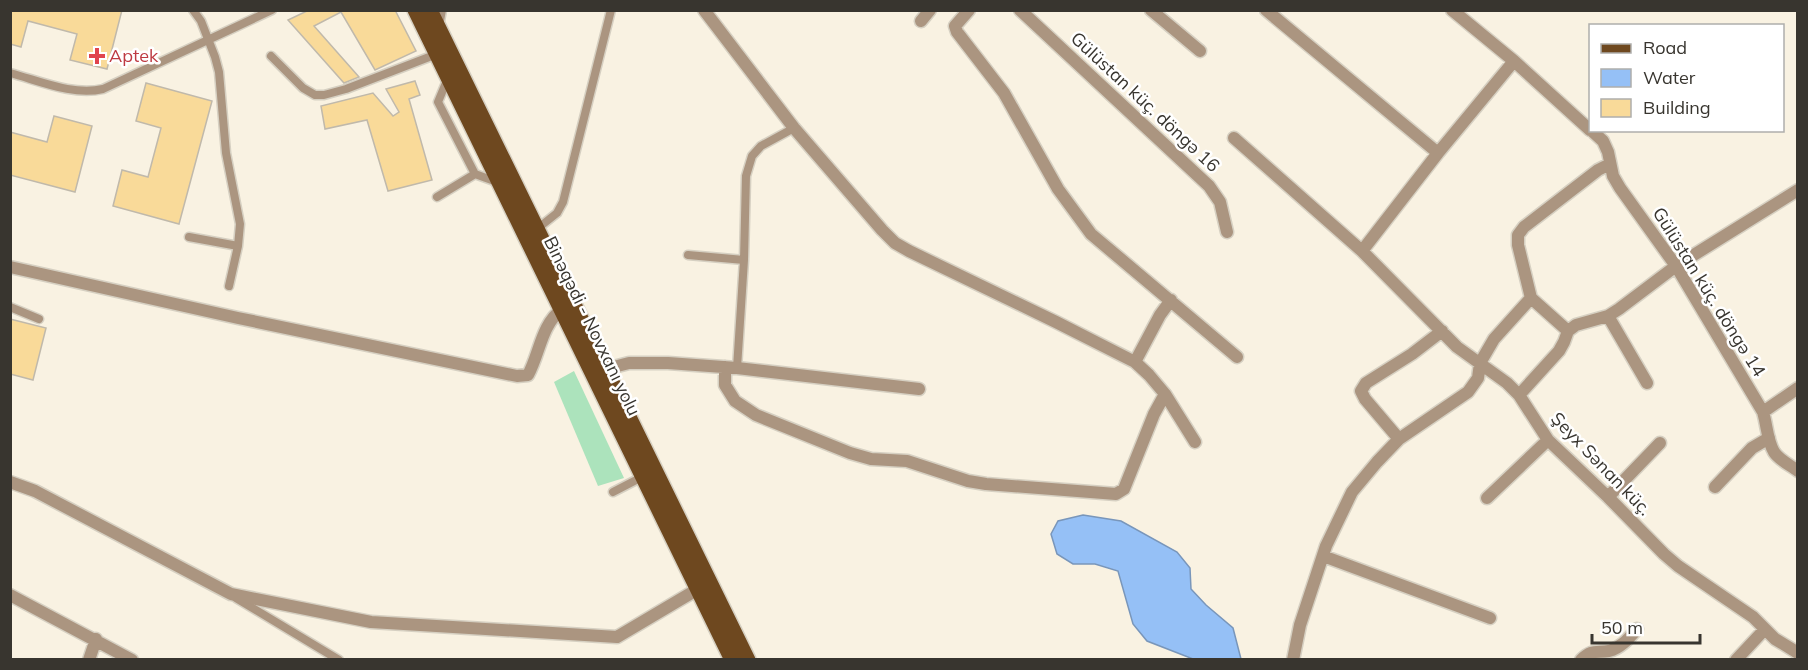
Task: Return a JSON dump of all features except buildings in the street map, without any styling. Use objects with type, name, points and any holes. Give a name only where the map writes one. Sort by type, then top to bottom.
[{"type":"main road","name":"Binəqədi - Novxanı yolu","points":[[415,10],[732,660]]},
{"type":"main road","points":[[430,10],[748,660]]},
{"type":"street","points":[[704,10],[794,128],[895,243],[1135,362],[1165,394],[1195,442]]},
{"type":"street","points":[[921,21],[930,10]]},
{"type":"street","points":[[969,10],[955,26],[957,32],[1004,93],[1058,189],[1091,234],[1237,357]]},
{"type":"street","name":"Gülüstan küç. döngə 16","points":[[1020,10],[1209,186],[1220,202],[1227,232]]},
{"type":"street","points":[[1151,10],[1200,51]]},
{"type":"street","points":[[1266,10],[1438,153]]},
{"type":"street","name":"Gülüstan küç. döngə 14","points":[[1452,10],[1514,61],[1589,128]]},
{"type":"street","points":[[1362,251],[1438,153],[1514,61]]},
{"type":"street","name":"Gülüstan küç. döngə 14","points":[[1593,132],[1603,141],[1613,176],[1620,188],[1676,267],[1763,412],[1774,451],[1797,471]]},
{"type":"street","name":"Şeyx Sənan küç.","points":[[1234,138],[1362,251],[1457,347],[1507,383],[1519,395],[1548,440],[1664,554],[1753,617],[1775,639],[1797,653]]},
{"type":"street","points":[[1568,331],[1531,298],[1518,245],[1518,235],[1524,227],[1598,170],[1610,164]]},
{"type":"street","points":[[1519,395],[1559,351],[1568,331],[1576,325],[1608,316],[1676,267],[1797,190]]},
{"type":"street","points":[[10,267],[518,376],[528,375],[547,326],[553,316],[562,309]]},
{"type":"street","points":[[1293,660],[1300,625],[1323,556],[1352,492],[1399,439],[1468,392],[1478,378],[1480,363],[1494,339],[1531,298]]},
{"type":"street","points":[[1135,362],[1160,315],[1171,300]]},
{"type":"street","points":[[1608,316],[1647,383]]},
{"type":"street","points":[[1399,439],[1365,399],[1361,391],[1366,383],[1442,332]]},
{"type":"street","points":[[606,369],[628,363],[649,362],[731,367],[919,389]]},
{"type":"street","points":[[731,367],[725,385],[735,401],[756,415],[850,453],[871,459],[907,461],[968,481],[986,484],[1116,494],[1124,489],[1154,414],[1165,394]]},
{"type":"street","points":[[1763,412],[1797,388]]},
{"type":"street","points":[[1716,487],[1752,448],[1769,438]]},
{"type":"street","points":[[1487,498],[1548,440]]},
{"type":"street","points":[[1608,497],[1660,443]]},
{"type":"street","points":[[10,482],[35,490],[231,594],[371,622],[617,637],[698,589]]},
{"type":"street","points":[[1323,556],[1490,618]]},
{"type":"street","points":[[10,595],[132,660]]},
{"type":"street","points":[[1581,660],[1593,651],[1610,651],[1622,645],[1637,629]]},
{"type":"street","points":[[1736,660],[1765,629]]},
{"type":"street","points":[[89,660],[96,639]]},
{"type":"lane","points":[[193,10],[209,39],[219,72],[226,153],[240,224],[238,246],[229,286]]},
{"type":"lane","points":[[10,73],[78,91],[103,89],[272,10]]},
{"type":"lane","points":[[439,30],[442,10]]},
{"type":"lane","points":[[537,229],[557,213],[563,202],[611,10]]},
{"type":"lane","points":[[271,56],[303,88],[315,94],[324,95],[436,54]]},
{"type":"lane","points":[[448,77],[438,102],[475,174],[500,183]]},
{"type":"lane","points":[[731,367],[744,260],[746,176],[752,156],[761,146],[794,128]]},
{"type":"lane","points":[[437,197],[475,174]]},
{"type":"lane","points":[[189,237],[238,246]]},
{"type":"lane","points":[[688,255],[744,260]]},
{"type":"lane","points":[[10,307],[39,319]]},
{"type":"lane","points":[[613,492],[644,476]]},
{"type":"lane","points":[[231,594],[339,660]]},
{"type":"green space","points":[[574,371],[624,478],[598,486],[554,382]]},
{"type":"water","points":[[1083,515],[1121,521],[1177,552],[1190,568],[1191,589],[1233,628],[1241,659],[1193,659],[1147,641],[1133,624],[1118,571],[1095,564],[1073,564],[1057,554],[1051,534],[1058,521]]},
{"type":"place","name":"Aptek","points":[[97,56]]}]
